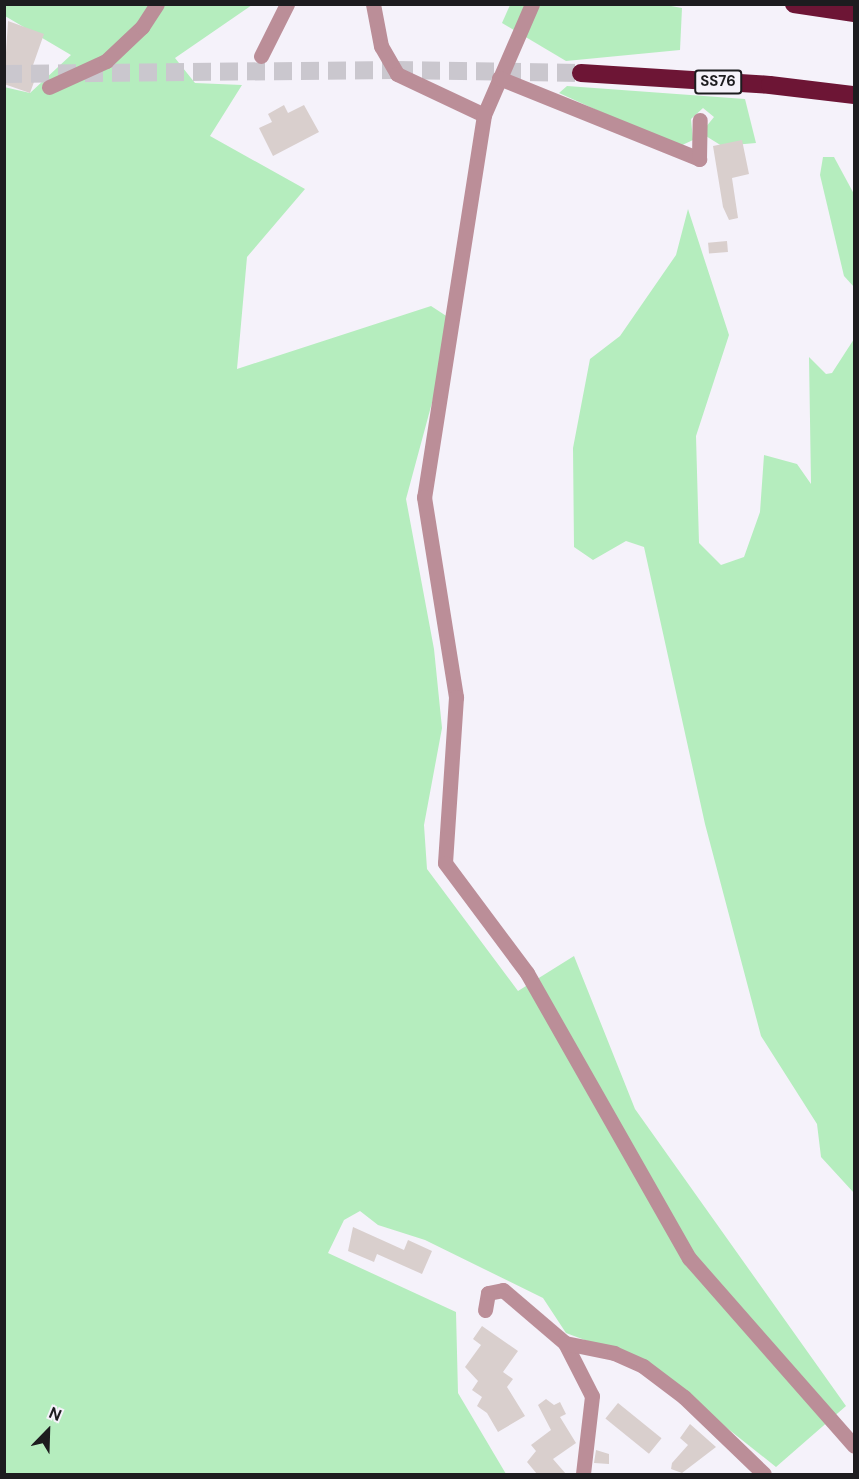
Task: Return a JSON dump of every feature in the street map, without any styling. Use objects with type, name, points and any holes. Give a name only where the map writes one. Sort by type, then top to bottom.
[{"type":"highway","points":[[794,4],[855,13]]},
{"type":"highway","name":"SS76","points":[[581,73],[770,85],[855,95]]},
{"type":"street","points":[[49,87],[106,61],[142,27],[157,4]]},
{"type":"street","points":[[261,56],[287,4]]},
{"type":"street","points":[[374,4],[381,46],[397,74],[484,115]]},
{"type":"street","points":[[529,9],[484,115],[424,497],[456,697],[445,863],[526,973],[690,1258],[855,1446]]},
{"type":"street","points":[[499,78],[699,159],[700,120]]},
{"type":"street","points":[[485,1310],[488,1293],[503,1290],[565,1343],[591,1396],[583,1474]]},
{"type":"street","points":[[565,1343],[614,1353],[643,1366],[684,1397],[764,1474]]},
{"type":"green space","points":[[660,4],[682,8],[680,50],[566,61],[502,23],[510,5]]},
{"type":"green space","points":[[5,5],[252,5],[175,58],[195,83],[242,85],[210,136],[305,189],[247,257],[237,369],[431,306],[454,321],[406,499],[434,649],[442,728],[424,825],[427,869],[518,991],[574,956],[635,1109],[846,1406],[776,1467],[644,1362],[566,1333],[543,1298],[425,1240],[378,1225],[360,1211],[344,1220],[328,1253],[456,1312],[458,1393],[506,1474],[5,1474],[4,87],[30,93],[71,55],[5,16]]},
{"type":"green space","points":[[567,86],[745,99],[756,143],[722,146],[701,133],[714,117],[703,108],[691,119],[693,140],[678,147],[559,93]]},
{"type":"green space","points":[[823,157],[834,157],[854,194],[854,287],[844,276],[820,175]]},
{"type":"green space","points":[[688,209],[729,335],[696,436],[699,543],[721,565],[744,557],[760,512],[764,455],[797,464],[811,484],[809,357],[826,374],[832,373],[854,339],[854,1193],[821,1157],[817,1124],[761,1036],[705,824],[644,547],[626,541],[593,560],[574,547],[573,448],[590,359],[620,336],[676,255]]},
{"type":"building","points":[[8,21],[44,34],[32,68],[38,71],[30,93],[4,84]]},
{"type":"building","points":[[284,105],[288,113],[304,105],[319,132],[273,156],[259,128],[272,122],[268,114]]},
{"type":"building","points":[[742,140],[749,174],[732,178],[738,218],[729,220],[723,207],[713,146]]},
{"type":"building","points":[[727,241],[728,252],[709,254],[708,243]]},
{"type":"building","points":[[353,1227],[404,1250],[408,1240],[432,1251],[422,1274],[377,1254],[374,1262],[348,1251]]},
{"type":"building","points":[[482,1326],[518,1351],[503,1372],[513,1379],[507,1387],[525,1416],[498,1432],[487,1413],[477,1406],[482,1397],[472,1390],[478,1381],[465,1367],[481,1345],[473,1339]]},
{"type":"building","points":[[546,1399],[554,1405],[560,1402],[566,1414],[560,1417],[576,1443],[553,1459],[566,1474],[537,1474],[527,1462],[536,1451],[531,1445],[551,1430],[538,1405]]},
{"type":"building","points":[[618,1403],[662,1438],[649,1454],[605,1419]]},
{"type":"building","points":[[690,1424],[716,1447],[682,1473],[671,1469],[672,1463],[688,1445],[680,1438]]},
{"type":"building","points":[[596,1450],[609,1454],[609,1464],[594,1463]]},
{"type":"tunnel","points":[[4,74],[395,70],[581,73]]}]
